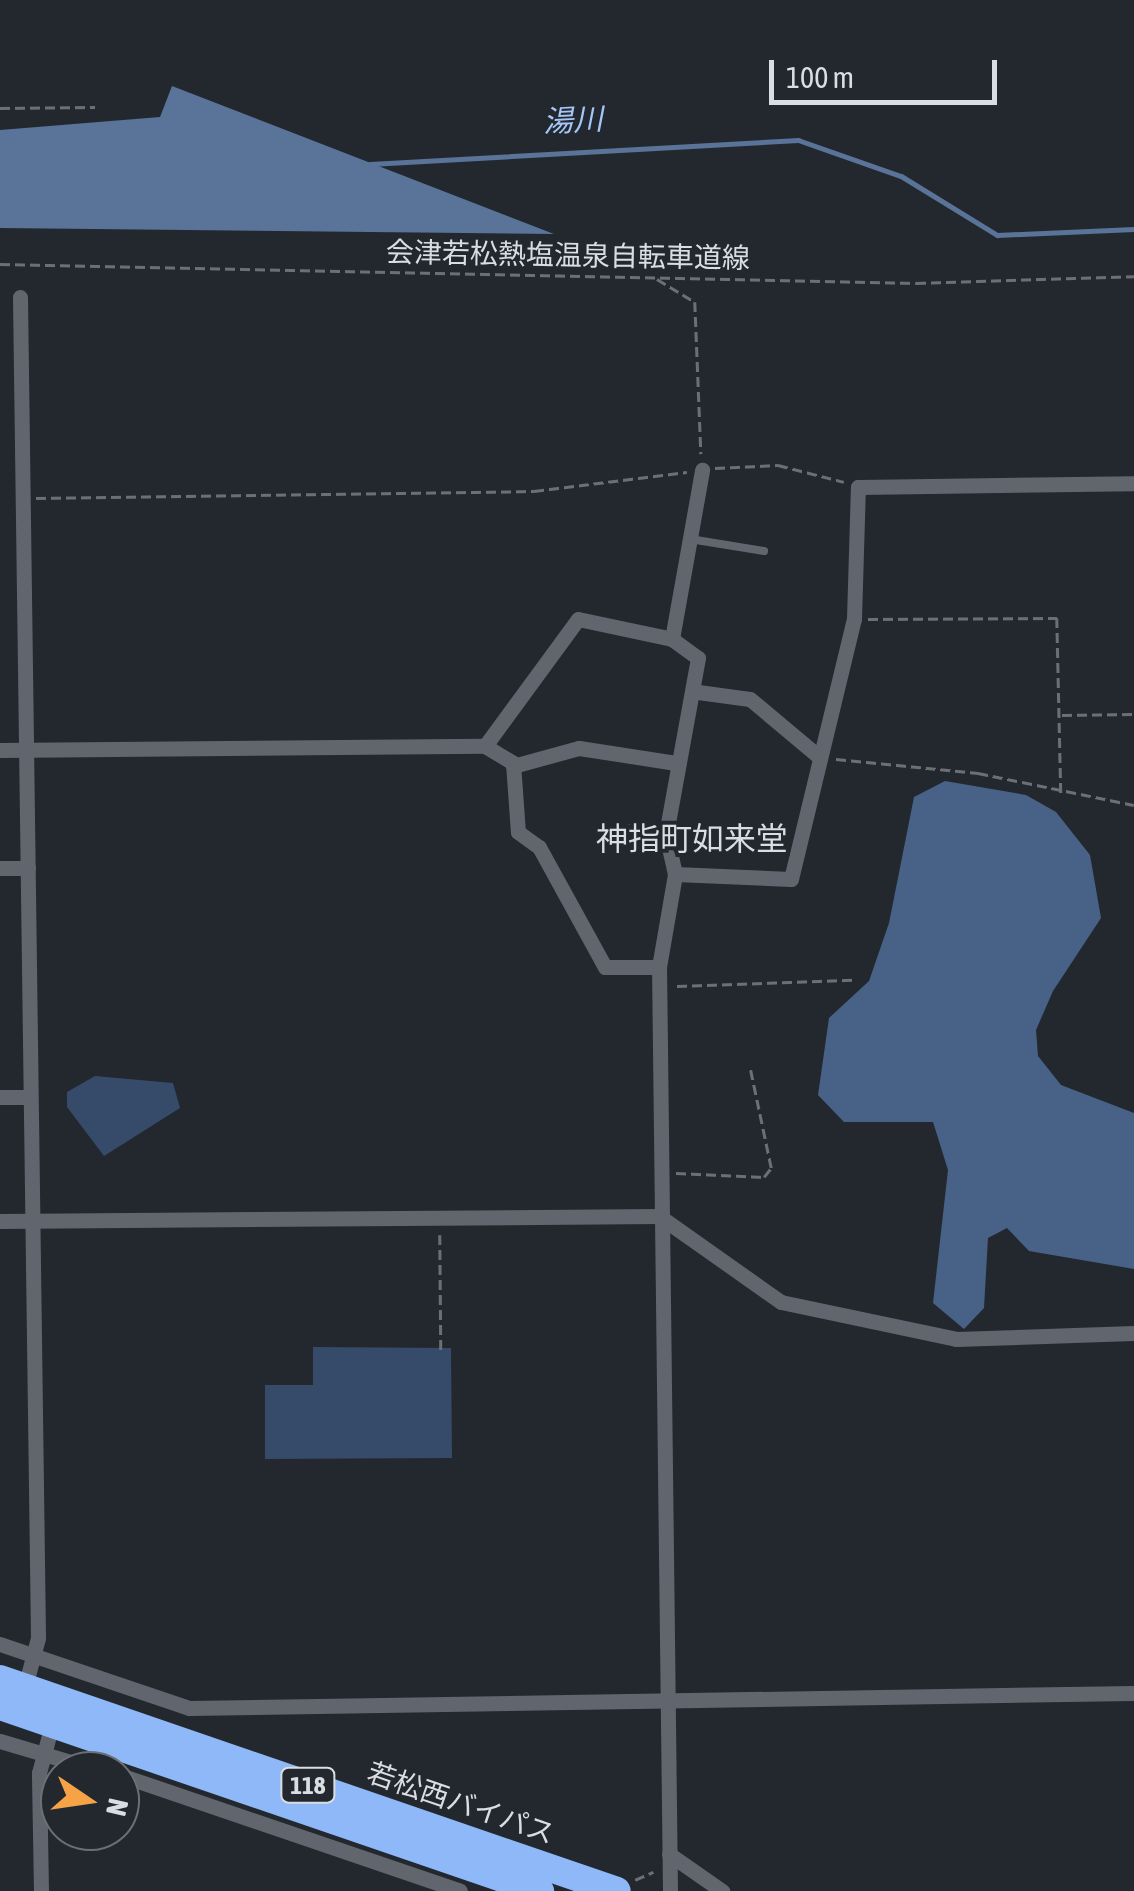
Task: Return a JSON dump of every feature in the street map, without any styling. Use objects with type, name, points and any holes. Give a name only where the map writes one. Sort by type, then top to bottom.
[{"type":"highway","name":"若松西バイパス","points":[[12,1683],[617,1891]]},
{"type":"highway","name":"若松西バイパス","points":[[0,1706],[540,1891]]},
{"type":"street","points":[[12,1683],[37,1651],[20,297]]},
{"type":"street","points":[[672,638],[696,540],[702,470]]},
{"type":"street","points":[[675,874],[791,879],[854,619],[858,487],[1134,483]]},
{"type":"street","points":[[486,746],[578,618],[672,638],[696,649],[698,692],[676,763],[666,836],[675,874],[659,968],[670,1891]]},
{"type":"street","points":[[698,692],[750,699],[819,758]]},
{"type":"street","points":[[0,750],[486,746],[513,766],[518,832],[539,847],[604,967],[659,968]]},
{"type":"street","points":[[513,766],[579,748],[676,763]]},
{"type":"street","points":[[0,868],[28,868]]},
{"type":"street","points":[[0,1098],[30,1097]]},
{"type":"street","points":[[0,1222],[659,1216],[780,1302],[956,1339],[1134,1333]]},
{"type":"street","points":[[0,1644],[37,1651],[137,1697],[190,1708],[1134,1693]]},
{"type":"street","points":[[43,1751],[52,1724]]},
{"type":"street","points":[[0,1741],[40,1760]]},
{"type":"street","points":[[140,1782],[460,1891]]},
{"type":"street","points":[[41,1851],[41,1891]]},
{"type":"street","points":[[669,1854],[722,1891]]},
{"type":"lane","points":[[696,540],[764,551]]},
{"type":"lane","points":[[631,828],[666,836]]},
{"type":"path","points":[[0,108],[95,106]]},
{"type":"path","name":"会津若松熱塩温泉自転車道線","points":[[0,264],[654,277],[1134,276]]},
{"type":"path","points":[[654,277],[696,302],[702,470]]},
{"type":"path","points":[[22,498],[534,491],[702,470],[778,465],[858,487]]},
{"type":"path","points":[[854,619],[1058,618],[1061,796]]},
{"type":"path","points":[[1062,715],[1134,714]]},
{"type":"path","points":[[819,758],[978,772],[1061,796],[1134,804]]},
{"type":"path","points":[[660,986],[853,980]]},
{"type":"path","points":[[660,1173],[764,1177],[772,1168],[750,1068]]},
{"type":"path","points":[[440,1218],[441,1350]]},
{"type":"shaded area","points":[[172,86],[554,234],[0,228],[0,130],[160,117]]},
{"type":"shaded area","points":[[945,781],[1026,795],[1056,812],[1090,855],[1101,918],[1053,991],[1036,1030],[1038,1056],[1061,1085],[1134,1113],[1134,1269],[1029,1251],[1007,1228],[988,1238],[984,1308],[964,1329],[933,1303],[948,1170],[933,1122],[844,1122],[818,1095],[829,1018],[869,981],[889,923],[914,797]]},
{"type":"shaded area","points":[[95,1076],[173,1083],[180,1108],[104,1156],[67,1107],[67,1092]]},
{"type":"shaded area","points":[[313,1347],[451,1348],[452,1458],[265,1459],[265,1385],[313,1385]]},
{"type":"waterway","name":"湯川","points":[[370,164],[798,140],[901,176],[997,235],[1134,229]]},
{"type":"district","name":"神指町如来堂","points":[[692,839]]}]
